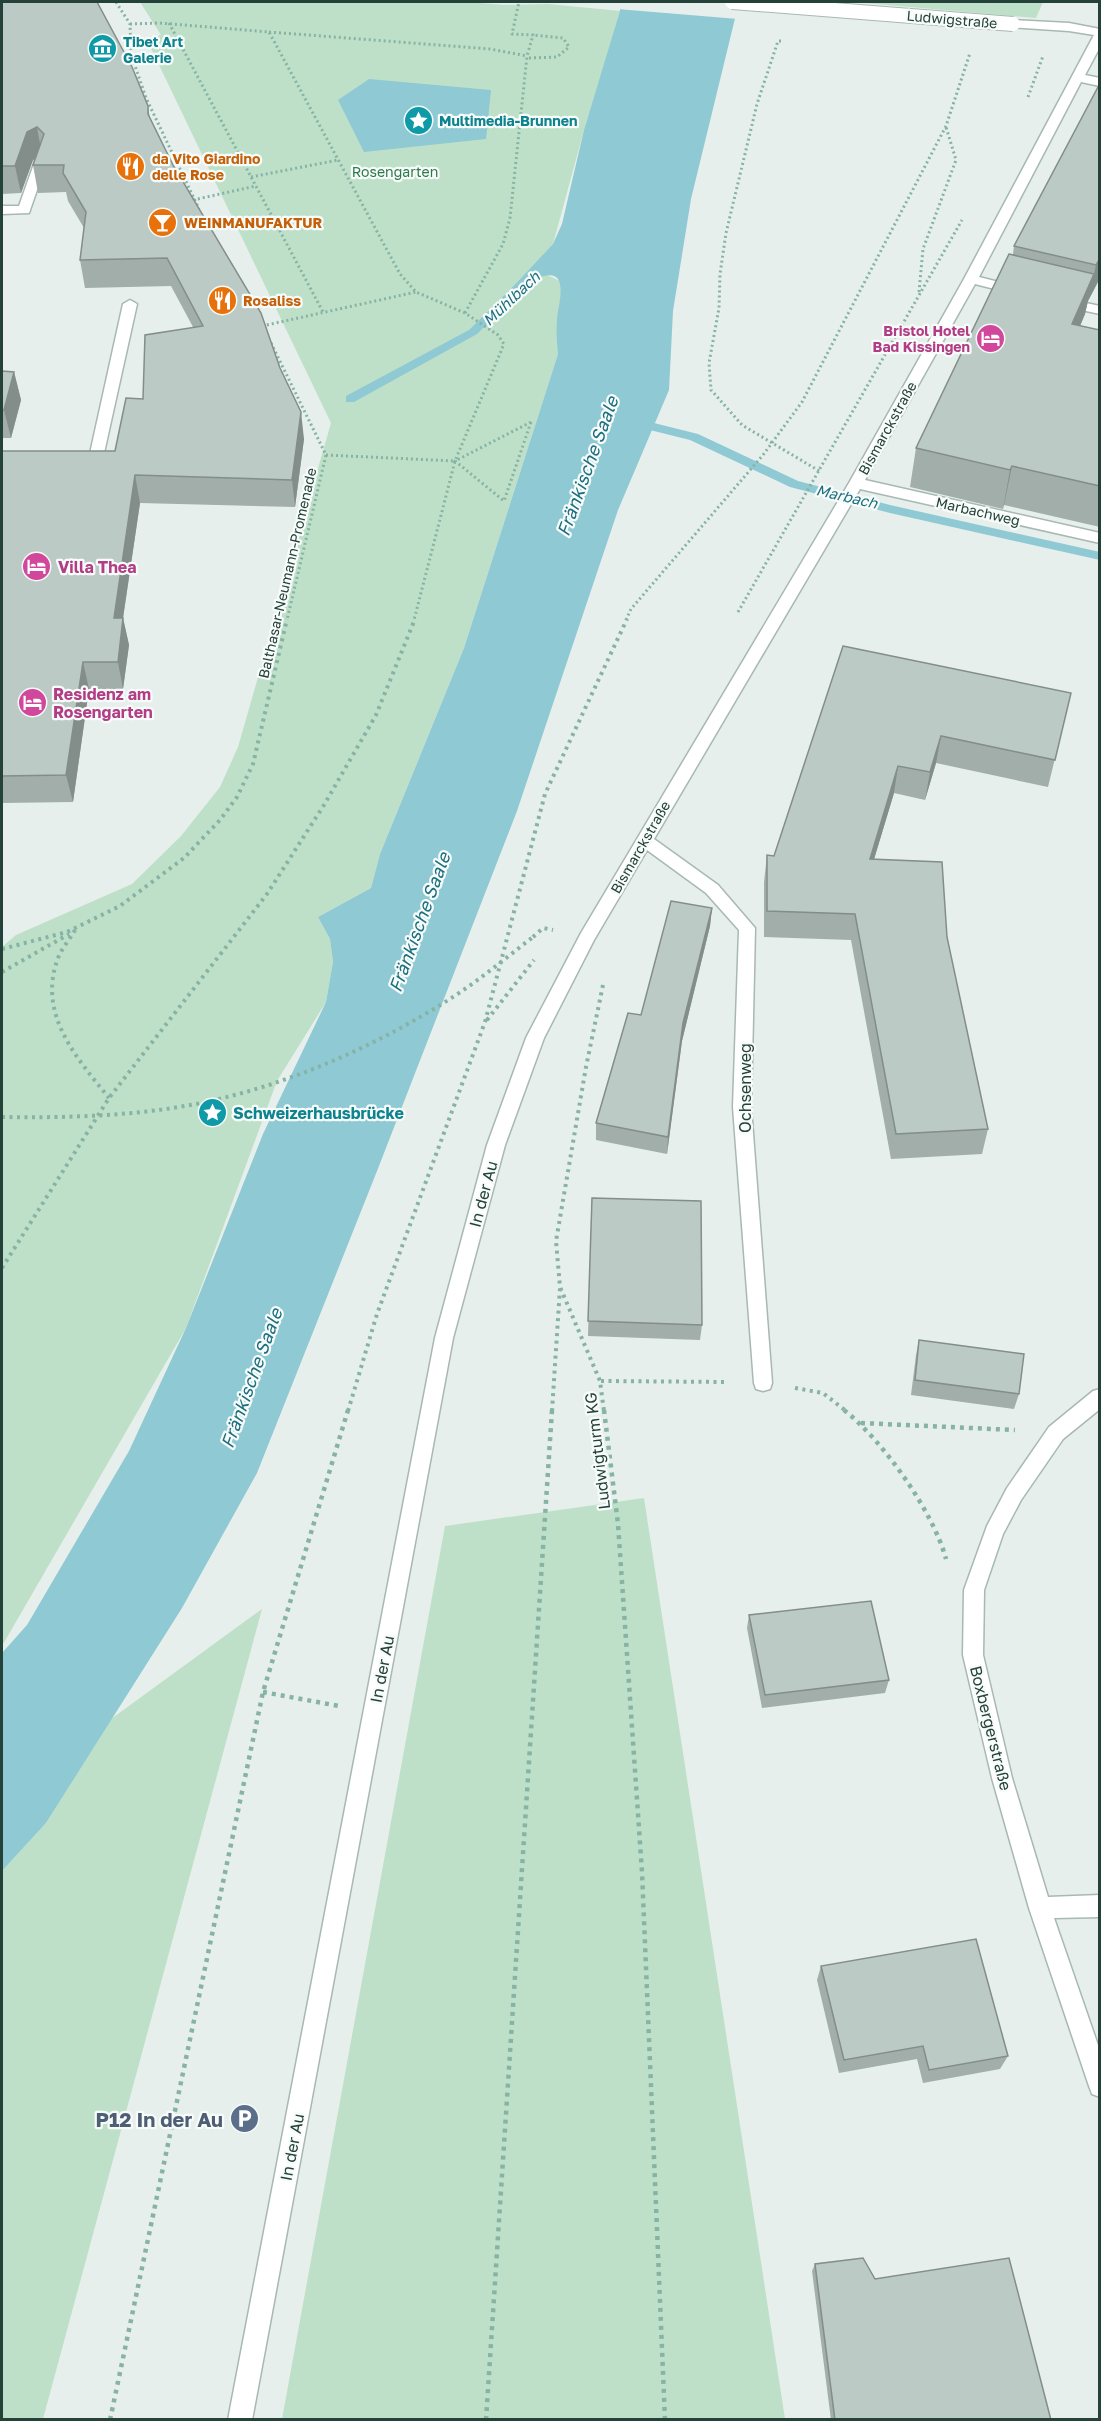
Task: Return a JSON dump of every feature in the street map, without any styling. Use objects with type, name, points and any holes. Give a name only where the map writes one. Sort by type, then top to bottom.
[{"type":"street","name":"Ludwigstraße","points":[[732,2],[1035,25],[1100,34]]},
{"type":"street","name":"Bismarckstraße","points":[[587,937],[856,483],[970,279],[1100,34]]},
{"type":"street","points":[[1077,77],[1100,82]]},
{"type":"street","points":[[2,210],[24,210],[41,161]]},
{"type":"street","points":[[970,279],[1031,294]]},
{"type":"street","points":[[1054,299],[1100,310]]},
{"type":"street","points":[[72,463],[95,462],[130,304]]},
{"type":"street","name":"Marbachweg","points":[[856,483],[1100,538]]},
{"type":"street","name":"Ochsenweg","points":[[644,840],[712,889],[747,928],[742,1107],[763,1383]]},
{"type":"street","name":"In der Au","points":[[240,2420],[444,1338],[496,1145],[535,1038],[587,937]]},
{"type":"street","name":"Boxbergerstraße","points":[[1100,1397],[1056,1433],[1014,1494],[994,1532],[974,1590],[973,1655],[985,1711],[1040,1908],[1100,2086]]},
{"type":"street","points":[[1040,1908],[1100,1906]]},
{"type":"path","points":[[116,2],[130,24],[131,54],[146,98],[204,218]]},
{"type":"path","points":[[130,24],[169,24],[490,49],[528,57],[562,55],[569,47],[563,38],[512,34],[519,2]]},
{"type":"path","points":[[169,24],[323,312]]},
{"type":"path","points":[[1028,98],[1043,57],[1035,25]]},
{"type":"path","points":[[2,1268],[109,1098],[267,894],[324,805],[376,714],[412,630],[455,461],[504,344],[498,335],[465,313],[416,292],[400,274],[269,32]]},
{"type":"path","points":[[465,313],[503,244],[510,218],[528,57],[533,35]]},
{"type":"path","points":[[790,42],[778,41],[757,104],[726,233],[720,274],[719,308],[709,363],[711,390],[742,425],[770,444],[819,471]]},
{"type":"path","points":[[110,2420],[263,1692],[377,1314],[484,1023],[545,794],[631,609],[762,455],[802,402],[946,126],[972,44]]},
{"type":"path","points":[[918,294],[923,249],[956,160],[946,126]]},
{"type":"path","points":[[251,177],[338,160]]},
{"type":"path","points":[[194,198],[256,186]]},
{"type":"path","points":[[191,204],[194,198]]},
{"type":"path","points":[[800,505],[918,294],[965,216]]},
{"type":"path","points":[[257,316],[262,326],[416,292]]},
{"type":"path","points":[[918,294],[955,305]]},
{"type":"path","name":"Balthasar-Neumann-Promenade","points":[[2,949],[75,930],[118,908],[151,885],[210,832],[235,799],[253,764],[326,455],[268,337]]},
{"type":"path","points":[[326,455],[455,461],[531,422],[504,501],[455,461]]},
{"type":"path","points":[[2,1117],[42,1118],[97,1115],[206,1102],[277,1081],[362,1047],[453,997],[543,928],[555,930]]},
{"type":"path","points":[[75,930],[58,957],[51,986],[53,1014],[64,1041],[109,1098]]},
{"type":"path","points":[[2,972],[75,930]]},
{"type":"path","name":"Ludwigturm KG","points":[[587,937],[603,956],[605,978],[586,1067],[556,1241],[560,1287],[600,1381],[618,1524],[642,1872],[665,2420]]},
{"type":"path","points":[[484,1023],[536,958]]},
{"type":"path","points":[[486,2420],[560,1287]]},
{"type":"path","points":[[600,1381],[763,1383],[823,1393],[860,1423],[904,1478],[940,1537],[949,1569]]},
{"type":"path","points":[[860,1423],[1056,1433]]},
{"type":"path","points":[[263,1692],[374,1712]]},
{"type":"green space","name":"Rosengarten","points":[[140,2],[468,2],[504,5],[548,4],[621,11],[584,130],[553,244],[489,317],[539,277],[547,275],[560,281],[562,288],[557,320],[558,354],[464,648],[380,854],[371,888],[318,917],[330,939],[333,962],[326,1002],[277,1081],[186,1328],[2,1646],[2,947],[16,935],[132,884],[181,836],[220,787],[238,747],[331,423],[147,40],[161,35]]},
{"type":"green space","points":[[853,2],[1043,2],[1036,18]]},
{"type":"green space","points":[[644,1498],[785,2419],[282,2419],[445,1526]]},
{"type":"green space","points":[[262,1609],[43,2419],[2,2419],[2,1871],[46,1823],[111,1719]]},
{"type":"water","name":"Fränkische Saale","points":[[619,2],[739,2],[691,199],[673,311],[669,390],[618,510],[517,811],[257,1473],[182,1608],[46,1823],[2,1871],[2,1653],[27,1625],[129,1451],[186,1328],[263,1134],[326,1002],[333,962],[330,939],[318,917],[371,888],[380,854],[464,648],[558,354],[557,324],[561,291],[557,278],[552,275],[544,276],[521,291],[511,293],[510,290],[553,244],[562,224],[584,130],[620,11]]},
{"type":"water","name":"Multimedia-Brunnen","points":[[369,79],[491,90],[486,139],[364,152],[338,100]]},
{"type":"pier","points":[[616,2],[742,2],[738,19],[617,9]]},
{"type":"building","points":[[2,2],[97,2],[132,67],[148,106],[148,114],[173,165],[261,313],[280,368],[301,412],[292,480],[135,475],[114,618],[123,618],[118,662],[83,662],[66,775],[2,776],[2,451],[115,451],[126,398],[143,399],[145,335],[203,326],[167,258],[80,260],[86,212],[63,173],[64,165],[33,165],[44,134],[37,127],[27,132],[15,166],[2,166]]},
{"type":"building","points":[[1100,87],[1100,258],[1096,265],[1014,246]]},
{"type":"building","points":[[1009,254],[1094,274],[1072,324],[1100,330],[1100,486],[1012,466],[1010,470],[916,448]]},
{"type":"building","points":[[2,371],[14,372],[4,410],[2,410]]},
{"type":"building","points":[[843,646],[1071,693],[1055,760],[941,736],[930,772],[898,766],[870,859],[942,862],[947,937],[988,1129],[896,1134],[855,914],[767,911],[767,855],[774,856]]},
{"type":"building","points":[[671,901],[712,908],[683,1023],[668,1137],[596,1123],[628,1013],[641,1015]]},
{"type":"building","points":[[592,1198],[701,1201],[702,1325],[588,1321]]},
{"type":"building","points":[[919,1340],[1024,1354],[1019,1394],[915,1380]]},
{"type":"building","points":[[871,1601],[889,1680],[765,1695],[749,1615]]},
{"type":"building","points":[[976,1939],[1008,2056],[929,2070],[923,2046],[844,2060],[821,1966]]},
{"type":"building","points":[[863,2258],[875,2279],[1009,2258],[1051,2420],[835,2420],[815,2264]]},
{"type":"waterway","name":"Mühlbach","points":[[350,399],[473,332],[525,281]]},
{"type":"waterway","name":"Marbach","points":[[634,422],[694,437],[794,484],[890,509],[1100,556]]},
{"type":"place","name":"Tibet Art Galerie","points":[[102,49]]},
{"type":"place","name":"Multimedia-Brunnen","points":[[418,120]]},
{"type":"place","name":"da Vito Giardino delle Rose","points":[[131,166]]},
{"type":"place","name":"WEINMANUFAKTUR","points":[[163,222]]},
{"type":"place","name":"Rosaliss","points":[[222,300]]},
{"type":"place","name":"Bristol Hotel Bad Kissingen","points":[[991,338]]},
{"type":"place","name":"Villa Thea","points":[[37,567]]},
{"type":"place","name":"Residenz am Rosengarten","points":[[32,703]]},
{"type":"place","name":"Schweizerhausbrücke","points":[[212,1113]]},
{"type":"place","name":"P12 In der Au","points":[[244,2119]]}]
